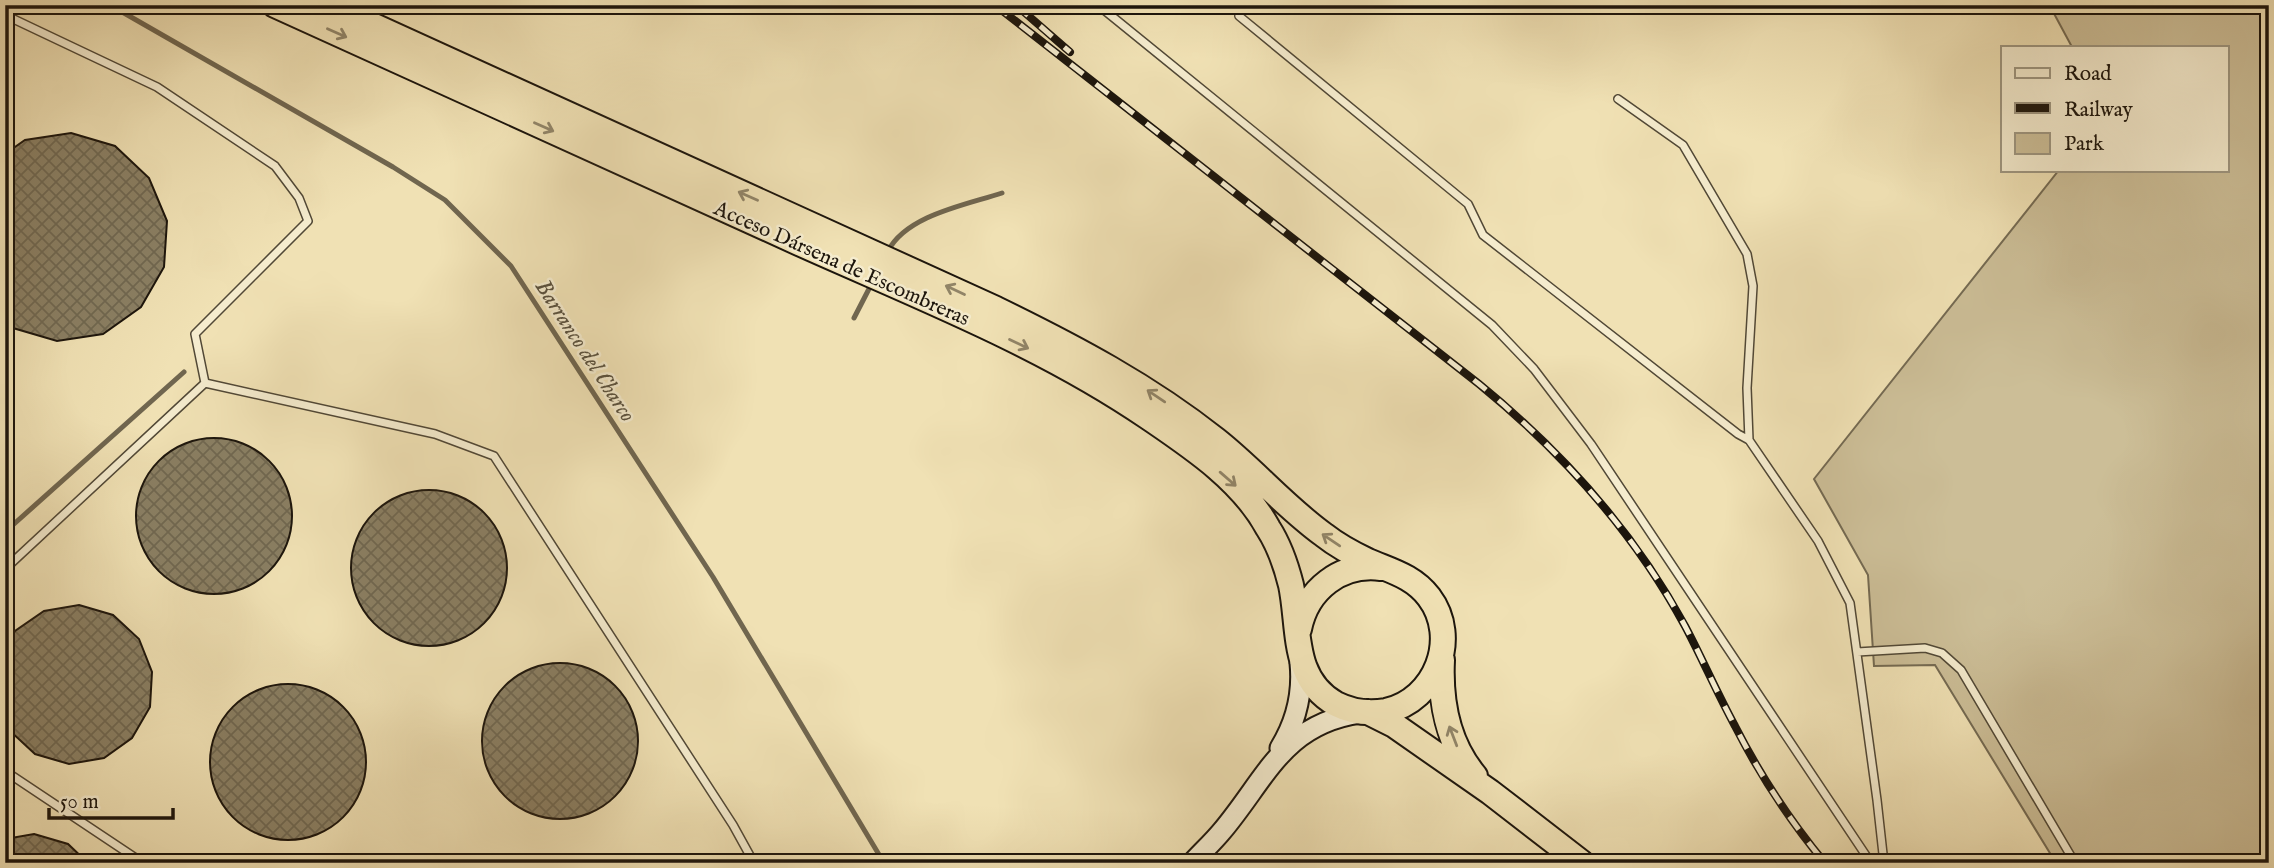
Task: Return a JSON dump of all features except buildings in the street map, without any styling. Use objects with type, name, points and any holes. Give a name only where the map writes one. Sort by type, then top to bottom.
[{"type":"highway","name":"Acceso Dársena de Escombreras","points":[[275,5],[955,313],[1052,360],[1117,397],[1231,480],[1257,510],[1285,565],[1292,594],[1298,644],[1309,678],[1324,695],[1344,707],[1366,712],[1390,710],[1420,693],[1434,675],[1440,662],[1443,632],[1429,597],[1413,581],[1329,539],[1292,509],[1244,463],[1187,418],[1128,378],[1073,347],[940,282],[328,5]]},
{"type":"highway","points":[[1298,644],[1305,608],[1325,583],[1345,571],[1358,568],[1392,570]]},
{"type":"highway","points":[[1443,644],[1441,687],[1447,720],[1461,755],[1473,774],[1490,792]]},
{"type":"highway","points":[[1366,712],[1394,725],[1490,792],[1582,863]]},
{"type":"main road","points":[[1192,863],[1222,831],[1283,744],[1297,711],[1301,672],[1298,644]]},
{"type":"main road","points":[[1261,778],[1287,747],[1310,729],[1336,717],[1366,712]]},
{"type":"lane","points":[[1098,5],[1492,325],[1534,369],[1591,444],[1871,863]]},
{"type":"lane","points":[[5,15],[157,87],[275,166],[299,198],[309,221],[195,334],[205,383]]},
{"type":"lane","points":[[1239,16],[1468,204],[1483,235],[1749,440],[1818,541],[1850,603],[1884,863]]},
{"type":"lane","points":[[1618,99],[1683,145],[1747,254],[1753,286],[1747,388],[1749,440]]},
{"type":"lane","points":[[5,569],[205,383]]},
{"type":"lane","points":[[205,383],[435,434],[494,456],[733,825],[754,863]]},
{"type":"lane","points":[[1857,652],[1925,648],[1942,653],[1961,670],[2075,863]]},
{"type":"lane","points":[[5,771],[143,863]]},
{"type":"green space","points":[[2046,5],[2269,5],[2269,863],[2056,863],[1935,665],[1874,666],[1868,575],[1814,479],[2057,172],[2228,172],[2228,46],[2071,46],[2051,8]]},
{"type":"waterway","name":"Barranco del Charco","points":[[110,5],[393,167],[445,200],[511,266],[713,577],[884,863]]},
{"type":"waterway","points":[[888,251],[909,228],[923,220],[1002,193]]},
{"type":"waterway","points":[[854,318],[872,283]]},
{"type":"waterway","points":[[5,532],[184,372]]},
{"type":"railway","points":[[995,5],[1479,384],[1567,465],[1619,526],[1665,591],[1755,762],[1776,797],[1825,863]]},
{"type":"railway","points":[[1016,5],[1070,52]]}]
